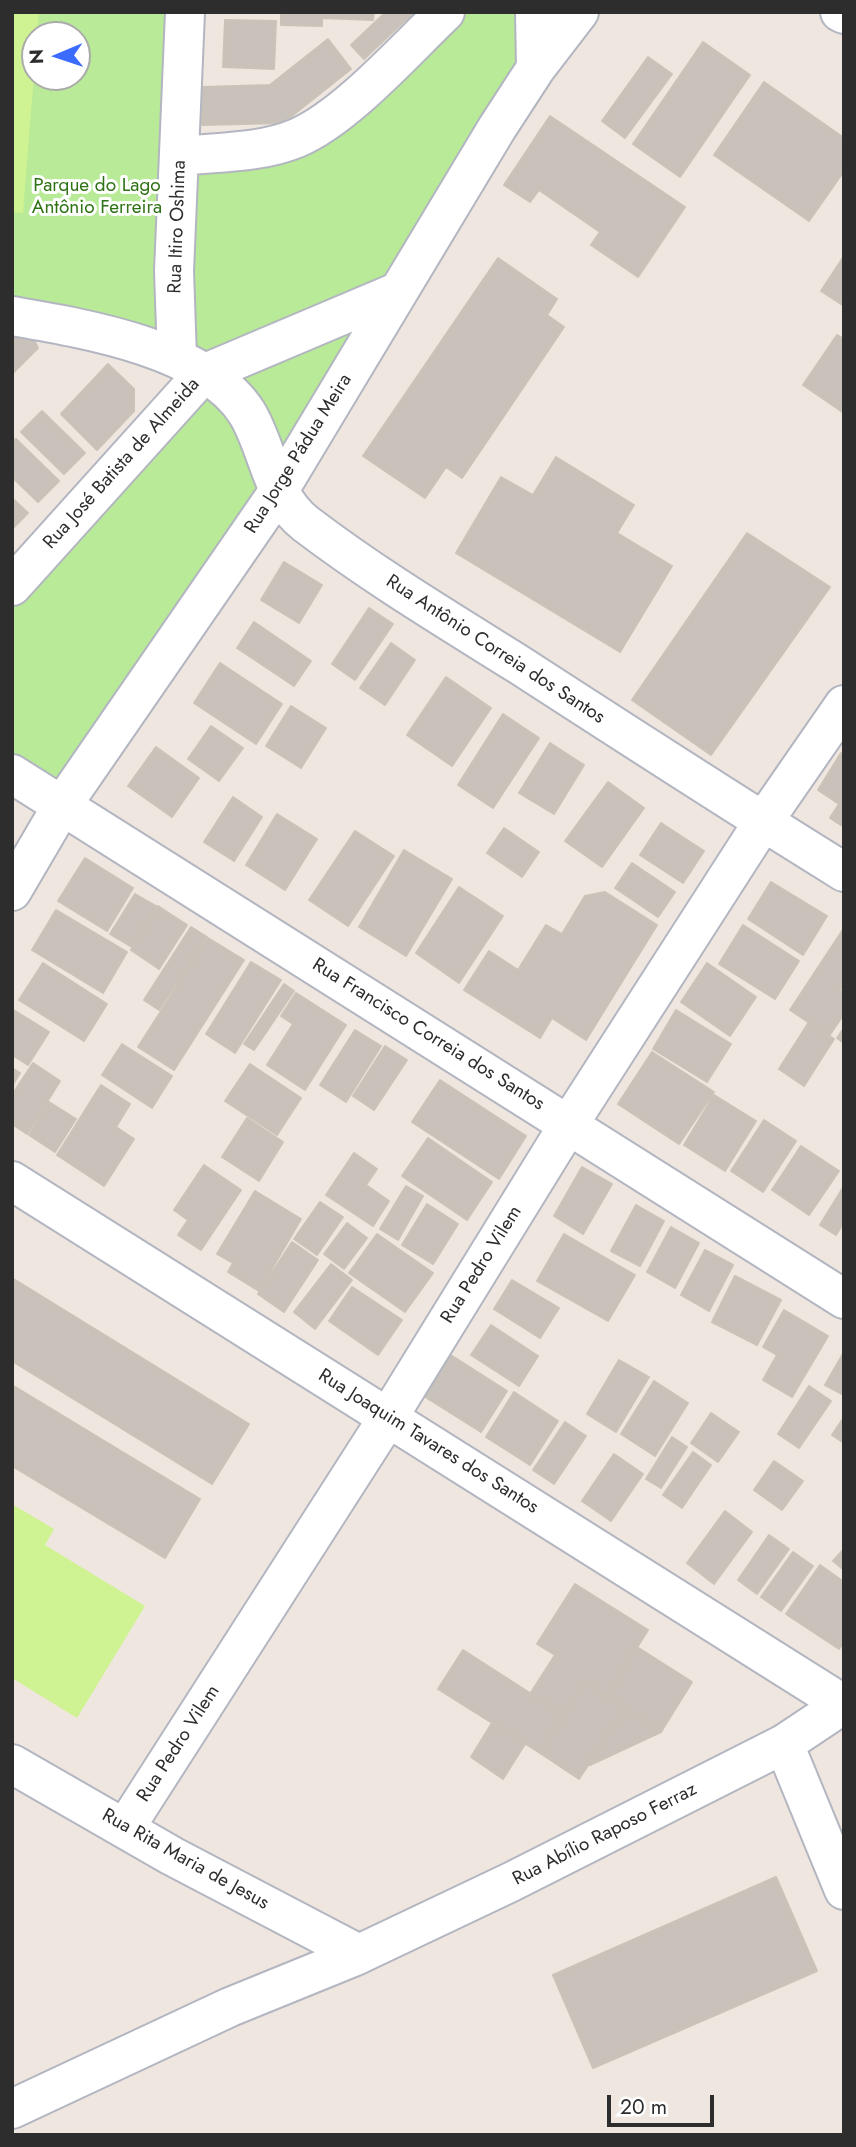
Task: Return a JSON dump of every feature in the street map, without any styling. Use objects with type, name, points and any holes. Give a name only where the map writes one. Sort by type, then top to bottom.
[{"type":"street","name":"Rua Itiro Oshima","points":[[185,12],[174,271],[190,366]]},
{"type":"street","points":[[180,156],[295,139],[343,107],[445,12]]},
{"type":"street","points":[[535,12],[536,68]]},
{"type":"street","name":"Rua Jorge Pádua Meira","points":[[12,891],[63,804],[278,492],[397,292],[536,68],[579,12]]},
{"type":"street","name":"Rua José Batista de Almeida","points":[[12,586],[190,366],[397,292]]},
{"type":"street","points":[[12,316],[94,334],[190,366]]},
{"type":"street","name":"Rua Antônio Correia dos Santos","points":[[190,366],[223,388],[246,412],[278,492],[303,522],[384,579],[844,872]]},
{"type":"street","name":"Rua Pedro Vilem","points":[[125,1828],[389,1416],[569,1124],[763,822],[844,705]]},
{"type":"street","name":"Rua Francisco Correia dos Santos","points":[[12,774],[844,1298]]},
{"type":"street","name":"Rua Joaquim Tavares dos Santos","points":[[12,1181],[843,1704]]},
{"type":"street","name":"Rua Abílio Raposo Ferraz","points":[[12,2109],[230,2007],[359,1954],[620,1828],[784,1744],[843,1704]]},
{"type":"street","points":[[784,1744],[844,1889]]},
{"type":"street","name":"Rua Rita Maria de Jesus","points":[[12,1764],[359,1954]]},
{"type":"green space","name":"Parque do Lago Antônio Ferreira","points":[[12,12],[187,12],[177,358],[12,317]]},
{"type":"green space","points":[[12,12],[39,12],[38,21],[21,21],[21,91],[33,91],[23,213],[12,212]]},
{"type":"green space","points":[[452,12],[531,12],[536,68],[402,276],[202,370],[180,355],[186,155],[252,152]]},
{"type":"green space","points":[[385,303],[280,481],[214,375]]},
{"type":"green space","points":[[205,381],[239,411],[270,492],[62,797],[12,767],[12,594]]},
{"type":"green space","points":[[12,1504],[54,1529],[45,1545],[145,1606],[77,1718],[12,1678]]},
{"type":"building","points":[[281,12],[374,12],[373,20],[322,18],[322,26],[281,25]]},
{"type":"building","points":[[386,12],[414,12],[364,59],[351,45]]},
{"type":"building","points":[[225,20],[276,21],[274,69],[223,67]]},
{"type":"building","points":[[328,39],[351,69],[283,123],[202,125],[202,87],[270,85]]},
{"type":"building","points":[[703,42],[750,75],[680,177],[633,144]]},
{"type":"building","points":[[648,57],[672,74],[625,138],[602,121]]},
{"type":"building","points":[[764,82],[844,138],[844,171],[809,221],[714,155]]},
{"type":"building","points":[[550,116],[685,207],[638,277],[591,245],[600,232],[539,190],[530,202],[504,185]]},
{"type":"building","points":[[844,256],[844,306],[821,291]]},
{"type":"building","points":[[498,258],[557,299],[547,315],[564,327],[462,478],[446,467],[425,498],[363,456]]},
{"type":"building","points":[[837,335],[844,339],[844,413],[803,385]]},
{"type":"building","points":[[12,337],[33,338],[38,348],[12,374]]},
{"type":"building","points":[[108,364],[134,389],[134,411],[97,450],[61,414]]},
{"type":"building","points":[[42,411],[85,453],[64,474],[21,432]]},
{"type":"building","points":[[16,439],[59,481],[38,502],[12,477],[12,443]]},
{"type":"building","points":[[556,457],[634,505],[617,533],[672,566],[620,652],[456,553],[501,477],[533,495]]},
{"type":"building","points":[[12,498],[28,513],[12,529]]},
{"type":"building","points":[[747,533],[830,587],[711,755],[632,700]]},
{"type":"building","points":[[284,562],[322,585],[299,623],[261,600]]},
{"type":"building","points":[[369,608],[393,624],[355,680],[332,664]]},
{"type":"building","points":[[254,622],[311,661],[294,686],[237,648]]},
{"type":"building","points":[[391,643],[415,660],[385,705],[360,688]]},
{"type":"building","points":[[220,663],[282,704],[256,744],[194,703]]},
{"type":"building","points":[[446,677],[491,708],[452,766],[407,735]]},
{"type":"building","points":[[291,706],[326,728],[301,768],[266,746]]},
{"type":"building","points":[[503,714],[539,738],[493,808],[458,785]]},
{"type":"building","points":[[211,726],[243,748],[219,781],[188,759]]},
{"type":"building","points":[[550,743],[584,765],[554,814],[519,793]]},
{"type":"building","points":[[156,747],[199,778],[172,817],[128,786]]},
{"type":"building","points":[[841,753],[844,755],[844,827],[830,818],[839,804],[818,790]]},
{"type":"building","points":[[608,782],[644,808],[602,867],[565,841]]},
{"type":"building","points":[[233,797],[262,817],[234,861],[204,842]]},
{"type":"building","points":[[277,814],[317,839],[285,890],[246,865]]},
{"type":"building","points":[[661,823],[704,851],[683,883],[640,855]]},
{"type":"building","points":[[504,828],[539,852],[522,877],[487,853]]},
{"type":"building","points":[[355,831],[394,856],[348,926],[309,900]]},
{"type":"building","points":[[404,850],[452,879],[406,956],[359,927]]},
{"type":"building","points":[[85,858],[133,888],[107,931],[58,901]]},
{"type":"building","points":[[632,863],[675,892],[658,917],[615,888]]},
{"type":"building","points":[[771,882],[827,916],[803,955],[748,919]]},
{"type":"building","points":[[459,887],[503,916],[459,983],[416,953]]},
{"type":"building","points":[[605,892],[657,925],[586,1040],[552,1018],[540,1038],[464,990],[489,951],[518,970],[546,925],[562,934],[585,896]]},
{"type":"building","points":[[135,894],[156,906],[132,947],[110,934]]},
{"type":"building","points":[[158,906],[187,925],[159,969],[131,950]]},
{"type":"building","points":[[56,910],[127,952],[103,993],[32,950]]},
{"type":"building","points":[[743,925],[799,961],[775,999],[719,964]]},
{"type":"building","points":[[191,927],[207,937],[159,1010],[144,1000]]},
{"type":"building","points":[[844,928],[844,984],[840,990],[844,993],[844,1014],[829,1036],[790,1010]]},
{"type":"building","points":[[208,938],[244,960],[174,1070],[138,1047]]},
{"type":"building","points":[[251,962],[281,980],[235,1053],[206,1034]]},
{"type":"building","points":[[43,963],[107,1004],[84,1041],[19,1000]]},
{"type":"building","points":[[707,963],[756,997],[730,1036],[681,1002]]},
{"type":"building","points":[[284,984],[294,991],[254,1050],[244,1044]]},
{"type":"building","points":[[296,993],[346,1025],[305,1090],[267,1065],[293,1024],[281,1016]]},
{"type":"building","points":[[12,1009],[49,1032],[28,1065],[12,1055]]},
{"type":"building","points":[[676,1010],[731,1044],[707,1082],[653,1049]]},
{"type":"building","points":[[809,1022],[834,1039],[804,1086],[779,1069]]},
{"type":"building","points":[[844,1028],[844,1043],[837,1038]]},
{"type":"building","points":[[355,1030],[381,1046],[346,1102],[320,1085]]},
{"type":"building","points":[[122,1044],[172,1076],[152,1108],[102,1075]]},
{"type":"building","points":[[385,1046],[407,1060],[374,1110],[353,1096]]},
{"type":"building","points":[[652,1052],[714,1092],[679,1144],[618,1104]]},
{"type":"building","points":[[33,1063],[60,1081],[27,1134],[12,1124],[12,1095]]},
{"type":"building","points":[[250,1064],[301,1098],[277,1135],[225,1101]]},
{"type":"building","points":[[12,1068],[20,1073],[12,1086]]},
{"type":"building","points":[[440,1080],[526,1136],[499,1179],[412,1122]]},
{"type":"building","points":[[101,1085],[130,1104],[116,1127],[134,1139],[104,1186],[57,1155]]},
{"type":"building","points":[[714,1095],[756,1121],[725,1171],[684,1145]]},
{"type":"building","points":[[49,1102],[76,1119],[55,1152],[29,1135]]},
{"type":"building","points":[[247,1118],[283,1142],[259,1181],[222,1157]]},
{"type":"building","points":[[764,1120],[796,1141],[763,1192],[731,1171]]},
{"type":"building","points":[[428,1138],[492,1182],[467,1220],[402,1176]]},
{"type":"building","points":[[801,1146],[839,1171],[809,1215],[772,1190]]},
{"type":"building","points":[[354,1153],[377,1169],[366,1185],[389,1201],[373,1226],[326,1195]]},
{"type":"building","points":[[204,1165],[241,1190],[201,1250],[178,1235],[188,1220],[174,1210]]},
{"type":"building","points":[[582,1167],[612,1184],[583,1234],[554,1216]]},
{"type":"building","points":[[406,1186],[423,1196],[398,1240],[380,1229]]},
{"type":"building","points":[[844,1186],[844,1222],[836,1235],[820,1225]]},
{"type":"building","points":[[255,1191],[301,1219],[259,1291],[228,1272],[233,1263],[217,1254]]},
{"type":"building","points":[[320,1202],[343,1217],[317,1255],[294,1239]]},
{"type":"building","points":[[427,1204],[458,1224],[433,1264],[402,1245]]},
{"type":"building","points":[[636,1205],[664,1221],[640,1266],[611,1251]]},
{"type":"building","points":[[347,1223],[367,1238],[344,1269],[324,1254]]},
{"type":"building","points":[[671,1227],[699,1243],[675,1288],[647,1272]]},
{"type":"building","points":[[377,1234],[433,1273],[405,1312],[349,1273]]},
{"type":"building","points":[[564,1234],[635,1275],[608,1321],[537,1281]]},
{"type":"building","points":[[292,1242],[318,1260],[284,1312],[258,1294]]},
{"type":"building","points":[[705,1250],[733,1265],[709,1311],[681,1295]]},
{"type":"building","points":[[331,1264],[352,1280],[315,1329],[294,1312]]},
{"type":"building","points":[[735,1276],[781,1300],[757,1345],[712,1322]]},
{"type":"building","points":[[12,1278],[249,1424],[212,1484],[12,1361]]},
{"type":"building","points":[[512,1280],[559,1308],[540,1338],[494,1309]]},
{"type":"building","points":[[352,1287],[402,1320],[378,1355],[329,1321]]},
{"type":"building","points":[[784,1310],[828,1336],[792,1397],[763,1380],[777,1355],[763,1347]]},
{"type":"building","points":[[491,1325],[538,1356],[519,1386],[471,1355]]},
{"type":"building","points":[[446,1352],[507,1391],[481,1432],[419,1393]]},
{"type":"building","points":[[844,1352],[844,1395],[825,1385]]},
{"type":"building","points":[[619,1360],[649,1377],[616,1432],[587,1414]]},
{"type":"building","points":[[654,1381],[688,1403],[655,1456],[621,1434]]},
{"type":"building","points":[[12,1385],[200,1499],[165,1558],[12,1466]]},
{"type":"building","points":[[809,1386],[831,1401],[799,1448],[778,1434]]},
{"type":"building","points":[[514,1392],[558,1421],[530,1465],[486,1437]]},
{"type":"building","points":[[711,1413],[739,1432],[718,1462],[691,1443]]},
{"type":"building","points":[[844,1417],[844,1443],[832,1435]]},
{"type":"building","points":[[565,1422],[586,1436],[554,1484],[533,1470]]},
{"type":"building","points":[[672,1437],[687,1447],[661,1488],[646,1479]]},
{"type":"building","points":[[693,1452],[711,1465],[682,1508],[663,1495]]},
{"type":"building","points":[[614,1454],[643,1474],[611,1521],[582,1501]]},
{"type":"building","points":[[774,1461],[803,1481],[782,1510],[754,1490]]},
{"type":"building","points":[[725,1511],[752,1532],[714,1584],[687,1563]]},
{"type":"building","points":[[769,1535],[789,1549],[757,1594],[738,1580]]},
{"type":"building","points":[[844,1549],[844,1570],[833,1561]]},
{"type":"building","points":[[793,1552],[813,1566],[781,1611],[761,1597]]},
{"type":"building","points":[[820,1565],[844,1582],[844,1642],[839,1649],[786,1614]]},
{"type":"building","points":[[575,1584],[648,1630],[606,1697],[585,1682],[564,1715],[530,1694],[555,1655],[537,1644]]},
{"type":"building","points":[[637,1647],[692,1682],[661,1732],[606,1697]]},
{"type":"building","points":[[463,1650],[564,1715],[540,1753],[438,1689]]},
{"type":"building","points":[[585,1682],[625,1709],[579,1779],[540,1753]]},
{"type":"building","points":[[625,1709],[661,1732],[590,1765]]},
{"type":"building","points":[[492,1723],[525,1744],[503,1779],[471,1757]]},
{"type":"building","points":[[776,1877],[817,1971],[593,2068],[553,1975]]}]
